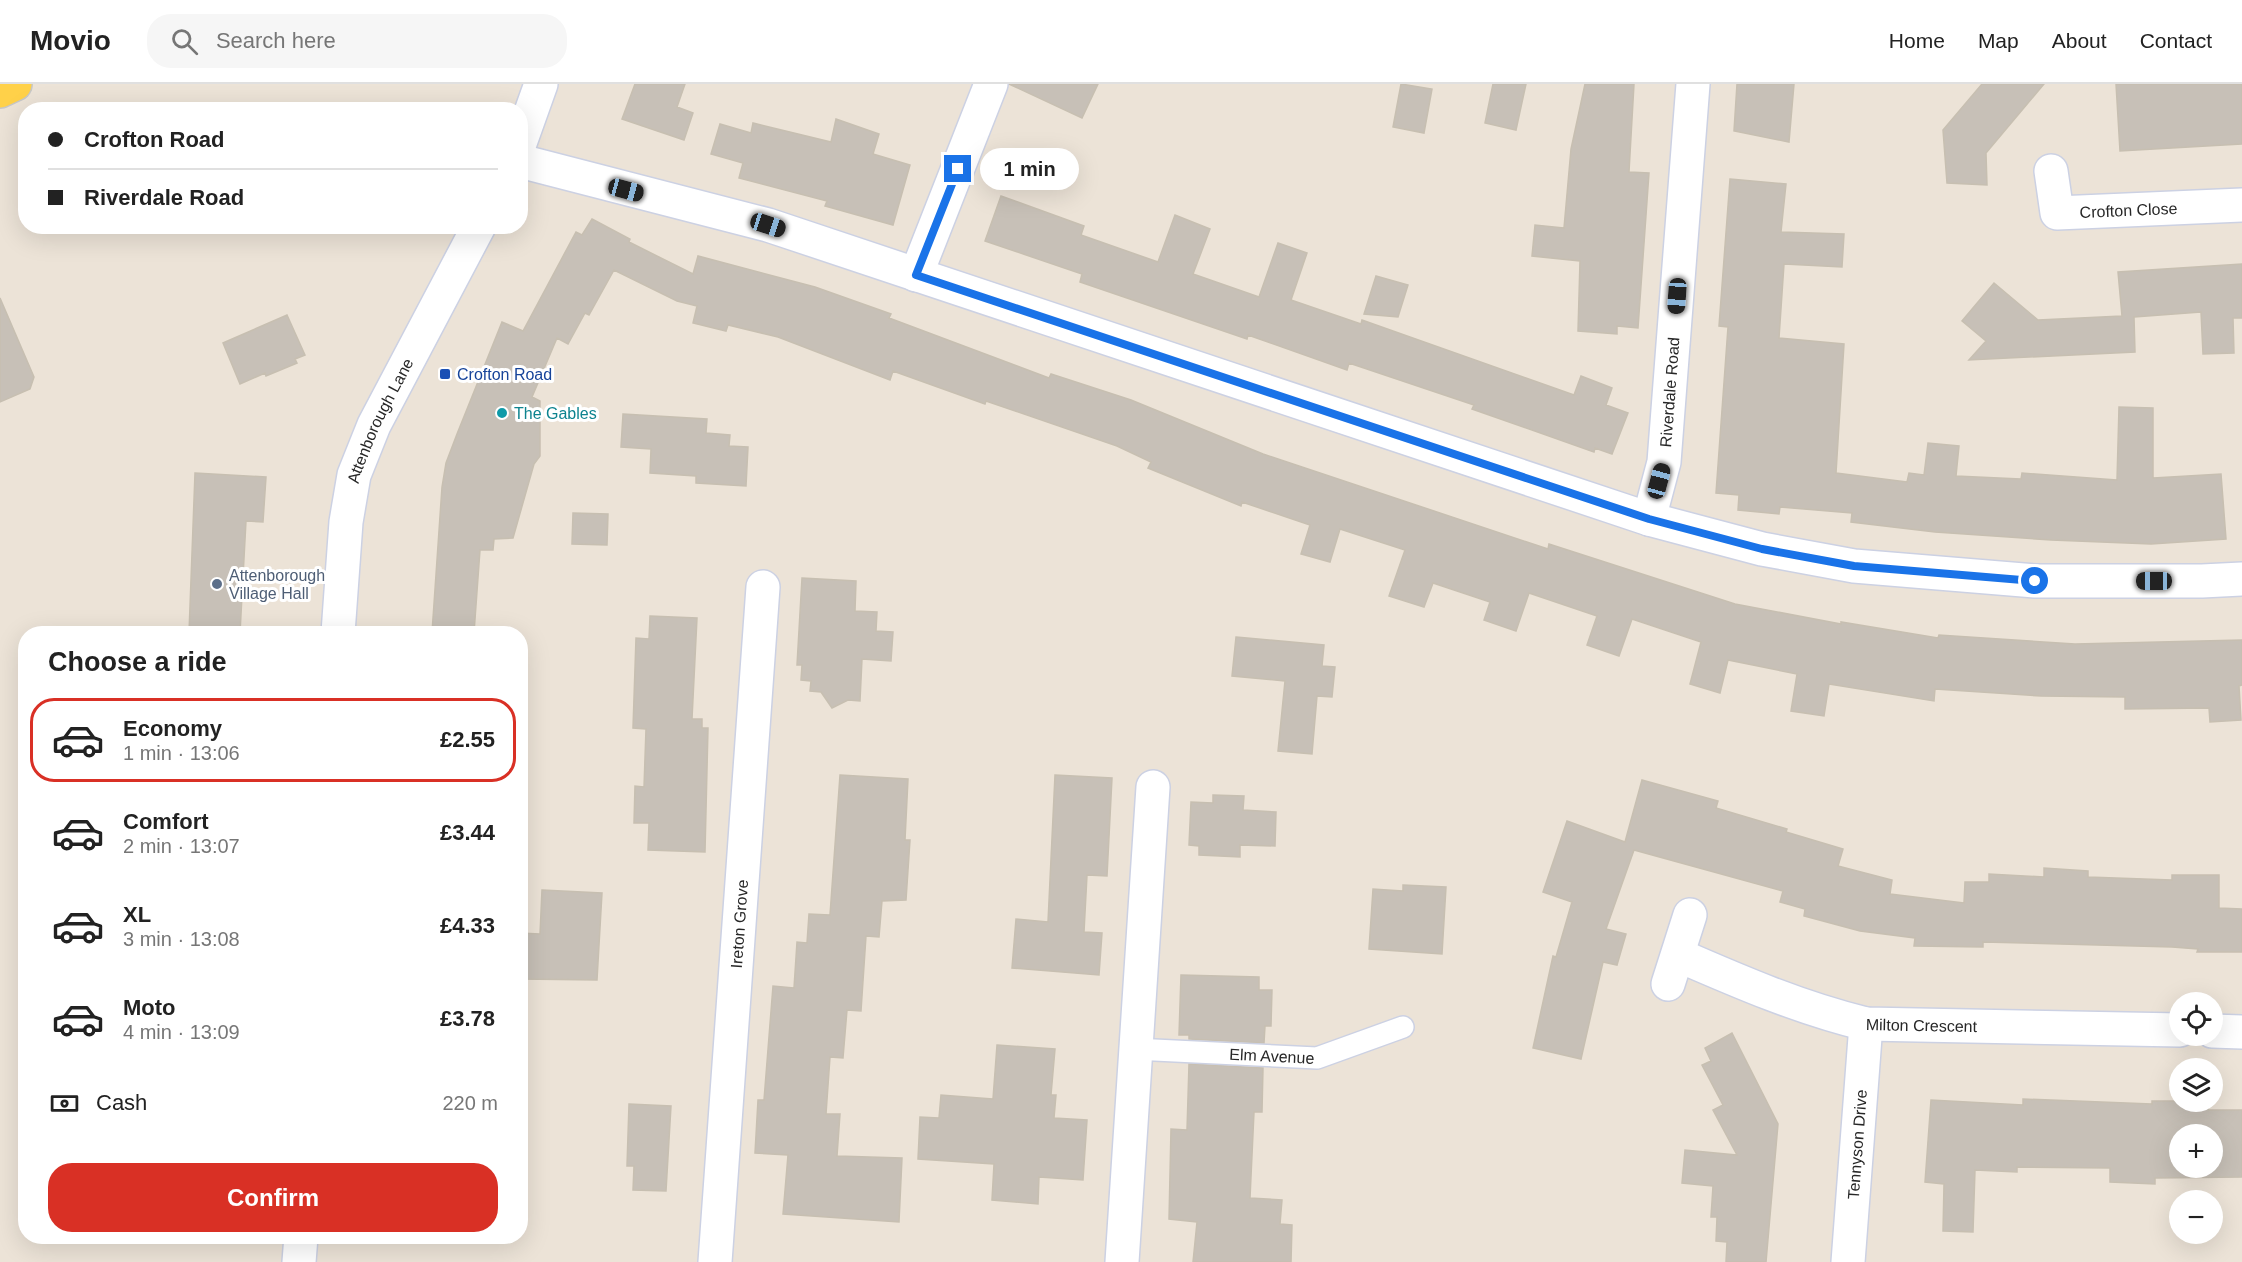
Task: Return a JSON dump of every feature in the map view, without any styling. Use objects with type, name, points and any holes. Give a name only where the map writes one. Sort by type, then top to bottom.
[{"type":"main road","points":[[0,91],[15,84]]},
{"type":"street","points":[[528,121],[541,84]]},
{"type":"street","points":[[916,275],[991,84]]},
{"type":"street","name":"Riverdale Road","points":[[1649,519],[1664,462],[1693,84]]},
{"type":"street","points":[[528,163],[768,225],[1649,519],[1762,549],[1854,566],[2035,581],[2242,579]]},
{"type":"street","name":"Crofton Close","points":[[2051,171],[2056,213],[2242,205]]},
{"type":"street","name":"Attenborough Lane","points":[[339,626],[346,522],[354,475],[374,425],[475,234]]},
{"type":"street","name":"Ireton Grove","points":[[715,1262],[763,587]]},
{"type":"street","points":[[1122,1262],[1134,1049],[1153,787]]},
{"type":"street","name":"Milton Crescent","points":[[1690,915],[1673,970],[1755,988],[1822,1014],[1866,1024],[2169,1030]]},
{"type":"street","name":"Tennyson Drive","points":[[1848,1262],[1866,1024]]},
{"type":"street","points":[[2223,1031],[2242,1032]]},
{"type":"street","points":[[299,1262],[300,1244]]},
{"type":"lane","name":"Elm Avenue","points":[[1134,1049],[1317,1058],[1403,1027]]},
{"type":"building","points":[[635,84],[685,84],[677,107],[693,113],[684,140],[622,119]]},
{"type":"building","points":[[1009,84],[1098,84],[1082,118]]},
{"type":"building","points":[[1401,84],[1432,89],[1424,133],[1393,127]]},
{"type":"building","points":[[1493,84],[1526,84],[1516,130],[1485,123]]},
{"type":"building","points":[[1585,84],[1634,84],[1629,172],[1649,173],[1638,328],[1617,326],[1617,334],[1578,331],[1580,261],[1532,256],[1535,225],[1564,228],[1571,149]]},
{"type":"building","points":[[1737,84],[1794,84],[1789,142],[1734,131]]},
{"type":"building","points":[[1982,84],[2044,84],[1986,153],[1987,185],[1947,183],[1943,130]]},
{"type":"building","points":[[2116,84],[2242,84],[2242,144],[2120,151]]},
{"type":"building","points":[[836,119],[879,134],[873,154],[910,165],[893,225],[825,206],[827,201],[739,178],[743,163],[711,154],[720,124],[751,133],[753,123],[831,142]]},
{"type":"building","points":[[1730,179],[1786,184],[1781,232],[1844,234],[1842,267],[1784,264],[1779,338],[1844,344],[1836,473],[1907,482],[1909,473],[1924,475],[1928,443],[1959,446],[1956,476],[2021,479],[2022,473],[2117,480],[2119,407],[2153,408],[2153,478],[2221,474],[2226,539],[2151,544],[2051,540],[1935,532],[1851,522],[1852,513],[1780,507],[1779,514],[1738,510],[1739,495],[1716,493],[1728,327],[1719,326]]},
{"type":"building","points":[[1001,196],[1084,226],[1081,235],[1158,262],[1175,215],[1210,229],[1193,274],[1259,297],[1278,243],[1307,253],[1291,300],[1361,324],[1362,320],[1574,395],[1581,376],[1612,388],[1606,405],[1628,413],[1612,454],[1595,448],[1594,452],[1472,409],[1474,405],[1349,363],[1347,370],[1248,335],[1247,339],[1080,282],[1082,274],[985,241]]},
{"type":"building","points":[[592,219],[630,239],[629,242],[693,274],[698,256],[815,287],[891,314],[889,318],[1049,378],[1051,374],[1131,400],[1263,454],[1548,549],[1549,544],[1735,604],[1841,624],[1841,622],[1938,638],[1939,635],[2075,644],[2242,640],[2242,685],[2239,686],[2241,720],[2210,722],[2209,708],[2125,709],[2125,697],[2041,696],[1935,689],[1934,701],[1829,684],[1824,716],[1791,711],[1797,674],[1728,660],[1720,693],[1690,684],[1701,642],[1632,619],[1619,656],[1587,645],[1597,616],[1529,593],[1516,631],[1484,620],[1490,602],[1433,583],[1424,607],[1389,596],[1405,550],[1340,529],[1330,562],[1301,554],[1310,525],[1242,502],[1241,506],[1148,468],[1151,462],[1117,446],[986,401],[985,404],[893,371],[890,380],[778,337],[728,325],[726,331],[693,323],[697,306],[677,301],[614,270],[589,315],[585,313],[568,344],[557,338],[532,397],[540,401],[540,456],[534,464],[513,538],[494,539],[493,550],[480,550],[475,626],[432,626],[442,487],[446,463],[457,434],[502,322],[523,331],[576,232],[582,235]]},
{"type":"building","points":[[2242,264],[2242,318],[2233,318],[2234,353],[2203,354],[2201,312],[2134,317],[2135,352],[1969,360],[1986,341],[1962,321],[1994,283],[2038,320],[2122,316],[2118,272]]},
{"type":"building","points":[[1376,276],[1408,285],[1398,317],[1364,314]]},
{"type":"building","points":[[0,298],[34,377],[30,389],[0,402]]},
{"type":"building","points":[[287,315],[305,355],[295,359],[297,363],[240,384],[223,343]]},
{"type":"building","points":[[623,414],[707,419],[706,433],[730,435],[729,446],[748,447],[746,486],[696,483],[696,476],[650,473],[651,449],[621,447]]},
{"type":"building","name":"Attenborough Village Hall","points":[[195,473],[266,477],[263,522],[246,521],[240,626],[189,626]]},
{"type":"building","points":[[573,513],[608,514],[607,545],[572,544]]},
{"type":"building","points":[[802,578],[856,581],[855,611],[877,612],[876,631],[893,632],[891,661],[862,659],[860,701],[848,700],[832,708],[821,692],[810,691],[811,681],[801,680],[802,665],[797,665]]},
{"type":"building","points":[[650,616],[697,618],[692,719],[702,719],[702,728],[708,728],[705,852],[648,850],[649,823],[634,823],[635,786],[644,787],[646,729],[633,728],[636,638],[649,639]]},
{"type":"building","points":[[1236,637],[1324,645],[1322,666],[1335,667],[1332,697],[1317,696],[1312,754],[1278,751],[1285,681],[1232,676]]},
{"type":"building","points":[[840,775],[908,779],[905,840],[910,840],[906,900],[882,901],[879,937],[866,936],[861,1011],[847,1010],[843,1058],[830,1057],[826,1114],[840,1114],[837,1156],[902,1158],[899,1222],[783,1214],[788,1155],[755,1153],[758,1100],[764,1100],[773,986],[794,988],[797,942],[807,943],[809,914],[830,915]]},
{"type":"building","points":[[1055,775],[1112,778],[1107,876],[1087,875],[1084,932],[1102,933],[1099,975],[1012,968],[1016,919],[1048,922]]},
{"type":"building","points":[[1642,780],[1718,801],[1716,808],[1787,829],[1786,832],[1843,849],[1838,866],[1892,880],[1890,894],[1964,903],[1965,882],[1989,882],[1989,874],[2044,877],[2044,868],[2088,871],[2088,877],[2172,880],[2172,875],[2219,875],[2219,908],[2242,909],[2242,952],[2197,952],[2198,949],[2172,947],[1983,942],[1983,947],[1914,946],[1915,938],[1860,931],[1804,916],[1805,909],[1780,902],[1783,891],[1634,850],[1606,929],[1626,934],[1617,965],[1603,962],[1581,1059],[1533,1048],[1553,956],[1556,957],[1572,902],[1543,892],[1567,821],[1625,842]]},
{"type":"building","points":[[1213,795],[1244,796],[1243,810],[1276,812],[1275,846],[1240,845],[1240,857],[1199,855],[1199,846],[1189,845],[1191,802],[1213,803]]},
{"type":"building","points":[[1403,885],[1446,887],[1442,954],[1369,949],[1373,889],[1403,891]]},
{"type":"building","points":[[542,890],[602,893],[597,980],[528,979],[528,933],[540,934]]},
{"type":"building","points":[[1181,975],[1259,977],[1259,990],[1272,990],[1271,1026],[1265,1026],[1264,1043],[1189,1039],[1189,1035],[1179,1035]]},
{"type":"building","points":[[1732,1033],[1778,1124],[1766,1262],[1726,1262],[1727,1242],[1716,1241],[1717,1217],[1711,1217],[1713,1186],[1682,1183],[1685,1150],[1737,1155],[1713,1110],[1723,1105],[1702,1065],[1711,1061],[1705,1048]]},
{"type":"building","points":[[997,1045],[1055,1049],[1051,1095],[1056,1095],[1054,1118],[1087,1120],[1083,1180],[1039,1177],[1038,1204],[992,1200],[994,1164],[918,1159],[920,1117],[939,1118],[941,1095],[993,1099]]},
{"type":"building","points":[[1189,1064],[1263,1068],[1262,1112],[1254,1112],[1250,1198],[1282,1200],[1280,1224],[1292,1225],[1291,1262],[1193,1262],[1197,1222],[1169,1219],[1171,1129],[1187,1130]]},
{"type":"building","points":[[2023,1099],[2152,1104],[2152,1101],[2169,1101],[2169,1112],[2242,1110],[2242,1177],[2223,1177],[2223,1124],[2169,1124],[2169,1178],[2155,1178],[2155,1184],[2110,1182],[2110,1168],[2017,1167],[2017,1172],[1975,1170],[1973,1232],[1943,1231],[1944,1184],[1925,1182],[1931,1100],[2023,1105]]},
{"type":"building","points":[[629,1104],[671,1106],[666,1191],[633,1190],[634,1166],[627,1166]]},
{"type":"place","name":"Crofton Road","points":[[445,374]]},
{"type":"place","name":"The Gables","points":[[502,413]]},
{"type":"place","name":"Attenborough Village Hall","points":[[217,584]]},
{"type":"route","points":[[958,169],[916,275],[1649,519],[1762,549],[1854,566],[2035,581]]}]
